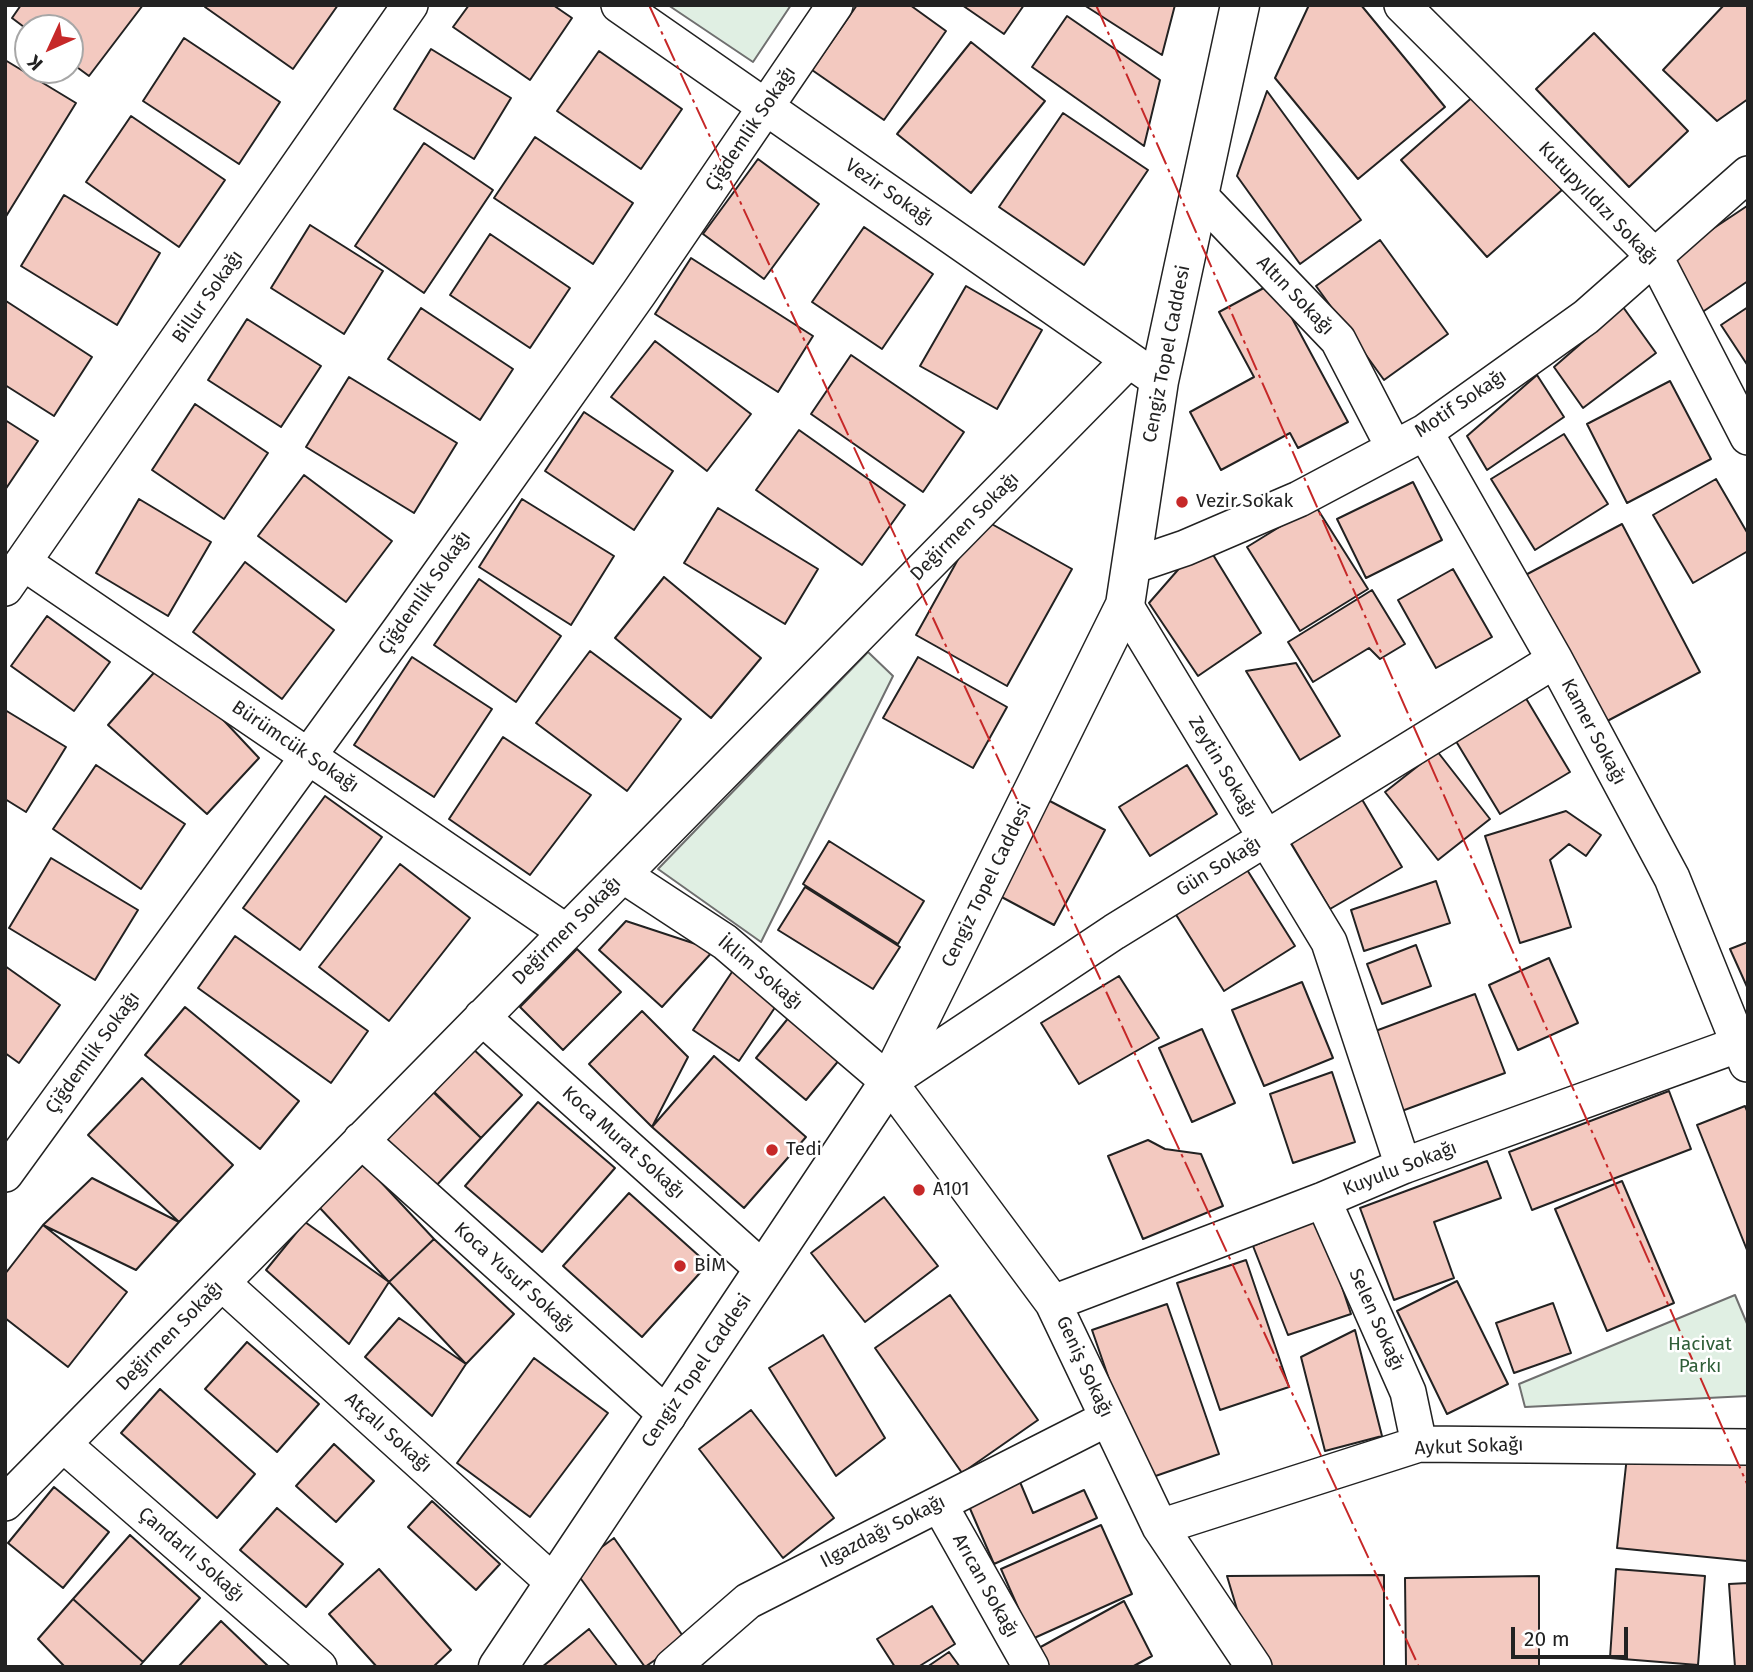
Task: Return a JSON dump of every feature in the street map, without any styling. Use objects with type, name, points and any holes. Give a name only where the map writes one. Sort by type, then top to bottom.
[{"type":"street","name":"Billur Sokağı","points":[[14,575],[410,5]]},
{"type":"street","name":"Vezir Sokağı","points":[[619,5],[1144,370]]},
{"type":"street","name":"Çiğdemlik Sokağı","points":[[5,1174],[639,293],[835,5]]},
{"type":"street","name":"Cengiz Topel Caddesi","points":[[498,1667],[889,1082],[1125,605],[1132,566],[1144,370],[1198,194],[1240,5]]},
{"type":"street","name":"Kutupyıldızı Sokağı","points":[[1402,5],[1655,257],[1748,437]]},
{"type":"street","name":"Motif Sokağı","points":[[1132,566],[1185,548],[1299,499],[1424,432],[1586,317],[1748,174]]},
{"type":"street","name":"Altın Sokağı","points":[[1198,194],[1338,340],[1394,448]]},
{"type":"street","name":"Değirmen Sokağı","points":[[5,1503],[622,875],[1144,370]]},
{"type":"street","name":"Kamer Sokağı","points":[[1424,432],[1555,660],[1672,878],[1745,1050]]},
{"type":"street","name":"Bürümcük Sokağı","points":[[14,575],[309,755],[566,932]]},
{"type":"street","name":"Zeytin Sokağı","points":[[1125,605],[1329,942],[1403,1166]]},
{"type":"street","name":"Gün Sokağı","points":[[889,1082],[1114,932],[1555,660]]},
{"type":"street","name":"İklim Sokağı","points":[[622,875],[725,942],[889,1082]]},
{"type":"street","name":"Koca Murat Sokağı","points":[[482,1017],[764,1270]]},
{"type":"street","name":"Kuyulu Sokağı","points":[[1053,1303],[1323,1200],[1403,1166],[1745,1050]]},
{"type":"street","name":"Geniş Sokağı","points":[[889,1082],[1053,1303],[1160,1527],[1254,1667]]},
{"type":"street","name":"Koca Yusuf Sokağı","points":[[361,1140],[668,1416]]},
{"type":"street","name":"Selen Sokağı","points":[[1323,1200],[1408,1392],[1419,1444]]},
{"type":"street","name":"Atçalı Sokağı","points":[[222,1283],[554,1583]]},
{"type":"street","name":"Ilgazdağı Sokağı","points":[[672,1667],[748,1601],[1108,1418]]},
{"type":"street","name":"Aykut Sokağı","points":[[1160,1527],[1419,1444],[1741,1443]]},
{"type":"street","name":"Çandarlı Sokağı","points":[[63,1444],[319,1667]]},
{"type":"street","name":"Arıcan Sokağı","points":[[939,1504],[1031,1667]]},
{"type":"green space","points":[[668,5],[791,5],[753,62]]},
{"type":"green space","points":[[868,652],[893,676],[761,942],[658,869]]},
{"type":"green space","name":"Hacivat Parkı","points":[[1735,1295],[1748,1326],[1748,1396],[1525,1407],[1519,1384]]},
{"type":"building","points":[[21,5],[143,5],[89,76],[84,72],[84,14],[15,14]]},
{"type":"building","points":[[338,5],[293,69],[205,7]]},
{"type":"building","points":[[469,5],[553,5],[572,18],[530,80],[453,27]]},
{"type":"building","points":[[857,5],[910,5],[946,31],[884,120],[812,70]]},
{"type":"building","points":[[962,5],[1024,5],[1004,34]]},
{"type":"building","points":[[1084,5],[1175,5],[1162,55]]},
{"type":"building","points":[[1309,5],[1361,5],[1445,107],[1358,179],[1275,78]]},
{"type":"building","points":[[1724,5],[1748,5],[1748,99],[1717,121],[1663,70]]},
{"type":"building","points":[[1067,16],[1160,80],[1144,146],[1032,67]]},
{"type":"building","points":[[1594,33],[1688,131],[1629,187],[1536,89]]},
{"type":"building","points":[[184,38],[280,102],[239,164],[143,101]]},
{"type":"building","points":[[971,42],[1045,101],[971,193],[897,134]]},
{"type":"building","points":[[431,49],[511,98],[474,159],[394,109]]},
{"type":"building","points":[[599,51],[682,109],[641,169],[557,111]]},
{"type":"building","points":[[5,60],[14,65],[14,84],[45,84],[76,103],[5,218]]},
{"type":"building","points":[[1267,91],[1361,220],[1300,264],[1237,176]]},
{"type":"building","points":[[1476,94],[1562,190],[1487,257],[1401,160]]},
{"type":"building","points":[[1063,113],[1148,170],[1084,265],[999,207]]},
{"type":"building","points":[[131,116],[225,180],[179,247],[86,182]]},
{"type":"building","points":[[535,137],[633,203],[593,264],[494,198]]},
{"type":"building","points":[[424,143],[493,190],[424,293],[355,246]]},
{"type":"building","points":[[758,159],[819,204],[764,279],[703,234]]},
{"type":"building","points":[[64,195],[160,253],[117,325],[21,266]]},
{"type":"building","points":[[1747,206],[1748,281],[1701,313],[1666,260]]},
{"type":"building","points":[[310,225],[383,271],[344,334],[271,288]]},
{"type":"building","points":[[864,227],[933,274],[882,349],[812,302]]},
{"type":"building","points":[[490,234],[570,288],[530,348],[450,295]]},
{"type":"building","points":[[1380,240],[1448,334],[1384,380],[1316,286]]},
{"type":"building","points":[[691,258],[813,336],[778,392],[655,314]]},
{"type":"building","points":[[1273,283],[1348,422],[1298,448],[1290,433],[1221,470],[1190,412],[1254,377],[1219,312]]},
{"type":"building","points":[[966,286],[1042,330],[997,409],[920,366]]},
{"type":"building","points":[[6,301],[92,357],[54,416],[5,385]]},
{"type":"building","points":[[1623,307],[1656,353],[1583,408],[1554,367]]},
{"type":"building","points":[[1748,307],[1748,366],[1721,325]]},
{"type":"building","points":[[421,308],[513,369],[480,420],[388,359]]},
{"type":"building","points":[[247,319],[321,366],[281,427],[208,380]]},
{"type":"building","points":[[655,341],[751,414],[707,471],[611,397]]},
{"type":"building","points":[[851,355],[964,432],[923,492],[811,414]]},
{"type":"building","points":[[1537,375],[1564,417],[1487,470],[1467,436]]},
{"type":"building","points":[[349,377],[457,443],[414,513],[306,447]]},
{"type":"building","points":[[1670,381],[1711,459],[1627,503],[1587,424]]},
{"type":"building","points":[[195,404],[268,453],[224,519],[152,470]]},
{"type":"building","points":[[584,412],[673,471],[634,530],[545,471]]},
{"type":"building","points":[[5,420],[38,441],[5,490]]},
{"type":"building","points":[[799,430],[905,505],[862,565],[756,490]]},
{"type":"building","points":[[1564,434],[1608,504],[1535,550],[1491,479]]},
{"type":"building","points":[[304,475],[392,541],[346,602],[258,536]]},
{"type":"building","points":[[1716,479],[1748,534],[1748,551],[1693,583],[1653,515]]},
{"type":"building","points":[[1413,482],[1442,540],[1366,578],[1337,519]]},
{"type":"building","points":[[139,499],[211,542],[168,616],[96,573]]},
{"type":"building","points":[[522,499],[614,556],[571,625],[479,567]]},
{"type":"building","points":[[1315,505],[1368,589],[1300,631],[1247,547]]},
{"type":"building","points":[[718,508],[818,569],[785,624],[684,563]]},
{"type":"building","points":[[981,518],[1072,569],[1007,686],[916,635]]},
{"type":"building","points":[[1622,524],[1700,672],[1594,728],[1516,580]]},
{"type":"building","points":[[1204,540],[1261,633],[1198,676],[1149,603]]},
{"type":"building","points":[[245,562],[334,630],[282,699],[193,632]]},
{"type":"building","points":[[1453,569],[1492,637],[1436,668],[1398,600]]},
{"type":"building","points":[[664,577],[761,658],[711,718],[615,638]]},
{"type":"building","points":[[479,579],[561,636],[516,702],[434,645]]},
{"type":"building","points":[[1372,590],[1405,644],[1380,659],[1369,648],[1313,682],[1288,642]]},
{"type":"building","points":[[47,616],[110,662],[74,711],[11,666]]},
{"type":"building","points":[[590,651],[681,719],[627,791],[536,723]]},
{"type":"building","points":[[412,657],[492,709],[434,797],[354,745]]},
{"type":"building","points":[[918,657],[1007,707],[973,768],[883,718]]},
{"type":"building","points":[[166,659],[259,758],[207,814],[108,725]]},
{"type":"building","points":[[1296,663],[1340,736],[1300,760],[1246,671]]},
{"type":"building","points":[[1518,685],[1570,772],[1500,814],[1448,728]]},
{"type":"building","points":[[5,710],[66,747],[26,812],[5,799]]},
{"type":"building","points":[[503,737],[591,795],[530,875],[449,819]]},
{"type":"building","points":[[1437,751],[1490,819],[1438,860],[1385,792]]},
{"type":"building","points":[[96,765],[185,824],[141,889],[53,829]]},
{"type":"building","points":[[1187,765],[1217,814],[1150,856],[1119,807]]},
{"type":"building","points":[[325,796],[382,837],[300,950],[243,908]]},
{"type":"building","points":[[1360,796],[1402,867],[1330,909],[1288,838]]},
{"type":"building","points":[[1046,799],[1105,830],[1054,925],[996,894]]},
{"type":"building","points":[[1566,811],[1601,835],[1586,856],[1569,844],[1550,860],[1571,927],[1520,943],[1485,836]]},
{"type":"building","points":[[829,841],[924,901],[898,944],[803,884]]},
{"type":"building","points":[[1239,857],[1295,946],[1224,991],[1168,902]]},
{"type":"building","points":[[51,858],[138,910],[95,980],[9,928]]},
{"type":"building","points":[[400,864],[470,918],[389,1021],[319,967]]},
{"type":"building","points":[[1436,881],[1450,923],[1364,951],[1351,910]]},
{"type":"building","points":[[805,887],[900,947],[873,989],[778,930]]},
{"type":"building","points":[[626,921],[714,950],[662,1007],[599,950]]},
{"type":"building","points":[[235,936],[368,1031],[331,1083],[198,988]]},
{"type":"building","points":[[1748,942],[1748,989],[1730,949]]},
{"type":"building","points":[[1416,945],[1431,986],[1382,1004],[1367,964]]},
{"type":"building","points":[[577,949],[621,992],[563,1050],[520,1007]]},
{"type":"building","points":[[1549,958],[1578,1023],[1518,1050],[1489,985]]},
{"type":"building","points":[[5,966],[60,1005],[19,1063],[5,1053]]},
{"type":"building","points":[[734,969],[780,1000],[739,1061],[693,1030]]},
{"type":"building","points":[[1119,976],[1159,1038],[1079,1084],[1041,1023]]},
{"type":"building","points":[[1302,982],[1333,1058],[1264,1086],[1232,1010]]},
{"type":"building","points":[[1475,994],[1505,1073],[1399,1112],[1370,1033]]},
{"type":"building","points":[[185,1007],[299,1101],[260,1149],[145,1055]]},
{"type":"building","points":[[642,1011],[688,1057],[652,1127],[589,1064]]},
{"type":"building","points":[[794,1011],[845,1053],[806,1100],[756,1058]]},
{"type":"building","points":[[1202,1029],[1235,1103],[1192,1122],[1159,1048]]},
{"type":"building","points":[[470,1046],[522,1095],[481,1138],[430,1089]]},
{"type":"building","points":[[714,1056],[806,1137],[744,1208],[652,1127]]},
{"type":"building","points":[[1332,1072],[1355,1142],[1293,1163],[1270,1094]]},
{"type":"building","points":[[142,1078],[233,1165],[179,1222],[88,1135]]},
{"type":"building","points":[[426,1084],[481,1138],[434,1188],[378,1135]]},
{"type":"building","points":[[1669,1091],[1691,1149],[1532,1210],[1509,1152]]},
{"type":"building","points":[[538,1102],[615,1168],[542,1252],[465,1186]]},
{"type":"building","points":[[1745,1106],[1748,1113],[1747,1250],[1697,1125]]},
{"type":"building","points":[[1148,1140],[1165,1149],[1201,1154],[1223,1206],[1143,1239],[1108,1156]]},
{"type":"building","points":[[1487,1161],[1501,1198],[1434,1222],[1454,1278],[1394,1300],[1360,1208]]},
{"type":"building","points":[[364,1164],[434,1239],[389,1282],[319,1207]]},
{"type":"building","points":[[92,1178],[179,1222],[136,1270],[43,1225]]},
{"type":"building","points":[[1622,1181],[1674,1303],[1607,1331],[1555,1209]]},
{"type":"building","points":[[629,1193],[708,1264],[642,1337],[563,1266]]},
{"type":"building","points":[[884,1197],[938,1266],[865,1322],[811,1253]]},
{"type":"building","points":[[1319,1218],[1351,1314],[1288,1335],[1253,1246]]},
{"type":"building","points":[[305,1222],[389,1282],[349,1344],[266,1270]]},
{"type":"building","points":[[43,1225],[127,1292],[68,1367],[5,1318],[5,1274]]},
{"type":"building","points":[[434,1239],[514,1314],[466,1364],[389,1282]]},
{"type":"building","points":[[1246,1260],[1289,1387],[1220,1410],[1177,1283]]},
{"type":"building","points":[[1457,1281],[1508,1384],[1447,1414],[1397,1311]]},
{"type":"building","points":[[950,1295],[1038,1420],[962,1473],[875,1348]]},
{"type":"building","points":[[1553,1303],[1571,1353],[1514,1373],[1496,1323]]},
{"type":"building","points":[[1167,1304],[1219,1454],[1144,1480],[1092,1330]]},
{"type":"building","points":[[399,1318],[466,1364],[432,1416],[365,1357]]},
{"type":"building","points":[[1355,1330],[1382,1436],[1325,1451],[1301,1357]]},
{"type":"building","points":[[823,1335],[885,1438],[836,1476],[769,1368]]},
{"type":"building","points":[[247,1342],[319,1404],[277,1452],[205,1389]]},
{"type":"building","points":[[534,1358],[608,1413],[530,1517],[457,1463]]},
{"type":"building","points":[[160,1389],[255,1474],[217,1518],[121,1433]]},
{"type":"building","points":[[751,1410],[834,1518],[783,1558],[699,1449]]},
{"type":"building","points":[[334,1444],[374,1481],[336,1522],[296,1486]]},
{"type":"building","points":[[1628,1447],[1748,1460],[1747,1561],[1617,1548]]},
{"type":"building","points":[[1020,1482],[1033,1513],[1084,1490],[1097,1518],[994,1564],[968,1504]]},
{"type":"building","points":[[54,1487],[109,1532],[63,1588],[8,1543]]},
{"type":"building","points":[[432,1501],[500,1564],[476,1590],[408,1527]]},
{"type":"building","points":[[277,1508],[343,1564],[306,1607],[240,1550]]},
{"type":"building","points":[[1101,1525],[1132,1594],[1032,1639],[1001,1569]]},
{"type":"building","points":[[130,1535],[200,1598],[143,1662],[73,1599]]},
{"type":"building","points":[[614,1538],[685,1639],[645,1667],[573,1568]]},
{"type":"building","points":[[379,1569],[451,1650],[433,1667],[377,1667],[329,1614]]},
{"type":"building","points":[[1616,1569],[1705,1576],[1698,1665],[1610,1658]]},
{"type":"building","points":[[1384,1575],[1384,1666],[1254,1666],[1227,1576]]},
{"type":"building","points":[[1539,1576],[1539,1666],[1406,1666],[1405,1578]]},
{"type":"building","points":[[1748,1583],[1748,1667],[1735,1667],[1729,1584]]},
{"type":"building","points":[[73,1599],[143,1662],[139,1667],[65,1667],[38,1639]]},
{"type":"building","points":[[1124,1601],[1152,1656],[1132,1667],[1047,1667],[1037,1649]]},
{"type":"building","points":[[932,1606],[955,1644],[918,1667],[895,1667],[877,1639]]},
{"type":"building","points":[[221,1621],[269,1667],[179,1666]]},
{"type":"building","points":[[589,1629],[618,1667],[542,1667]]},
{"type":"building","points":[[949,1652],[960,1667],[927,1667]]},
{"type":"power","points":[[649,5],[1419,1667]]},
{"type":"power","points":[[1096,5],[1748,1486]]},
{"type":"place","name":"Vezir Sokak","points":[[1182,502]]},
{"type":"place","name":"Tedi","points":[[772,1150]]},
{"type":"place","name":"A101","points":[[919,1190]]},
{"type":"place","name":"BİM","points":[[680,1266]]}]
